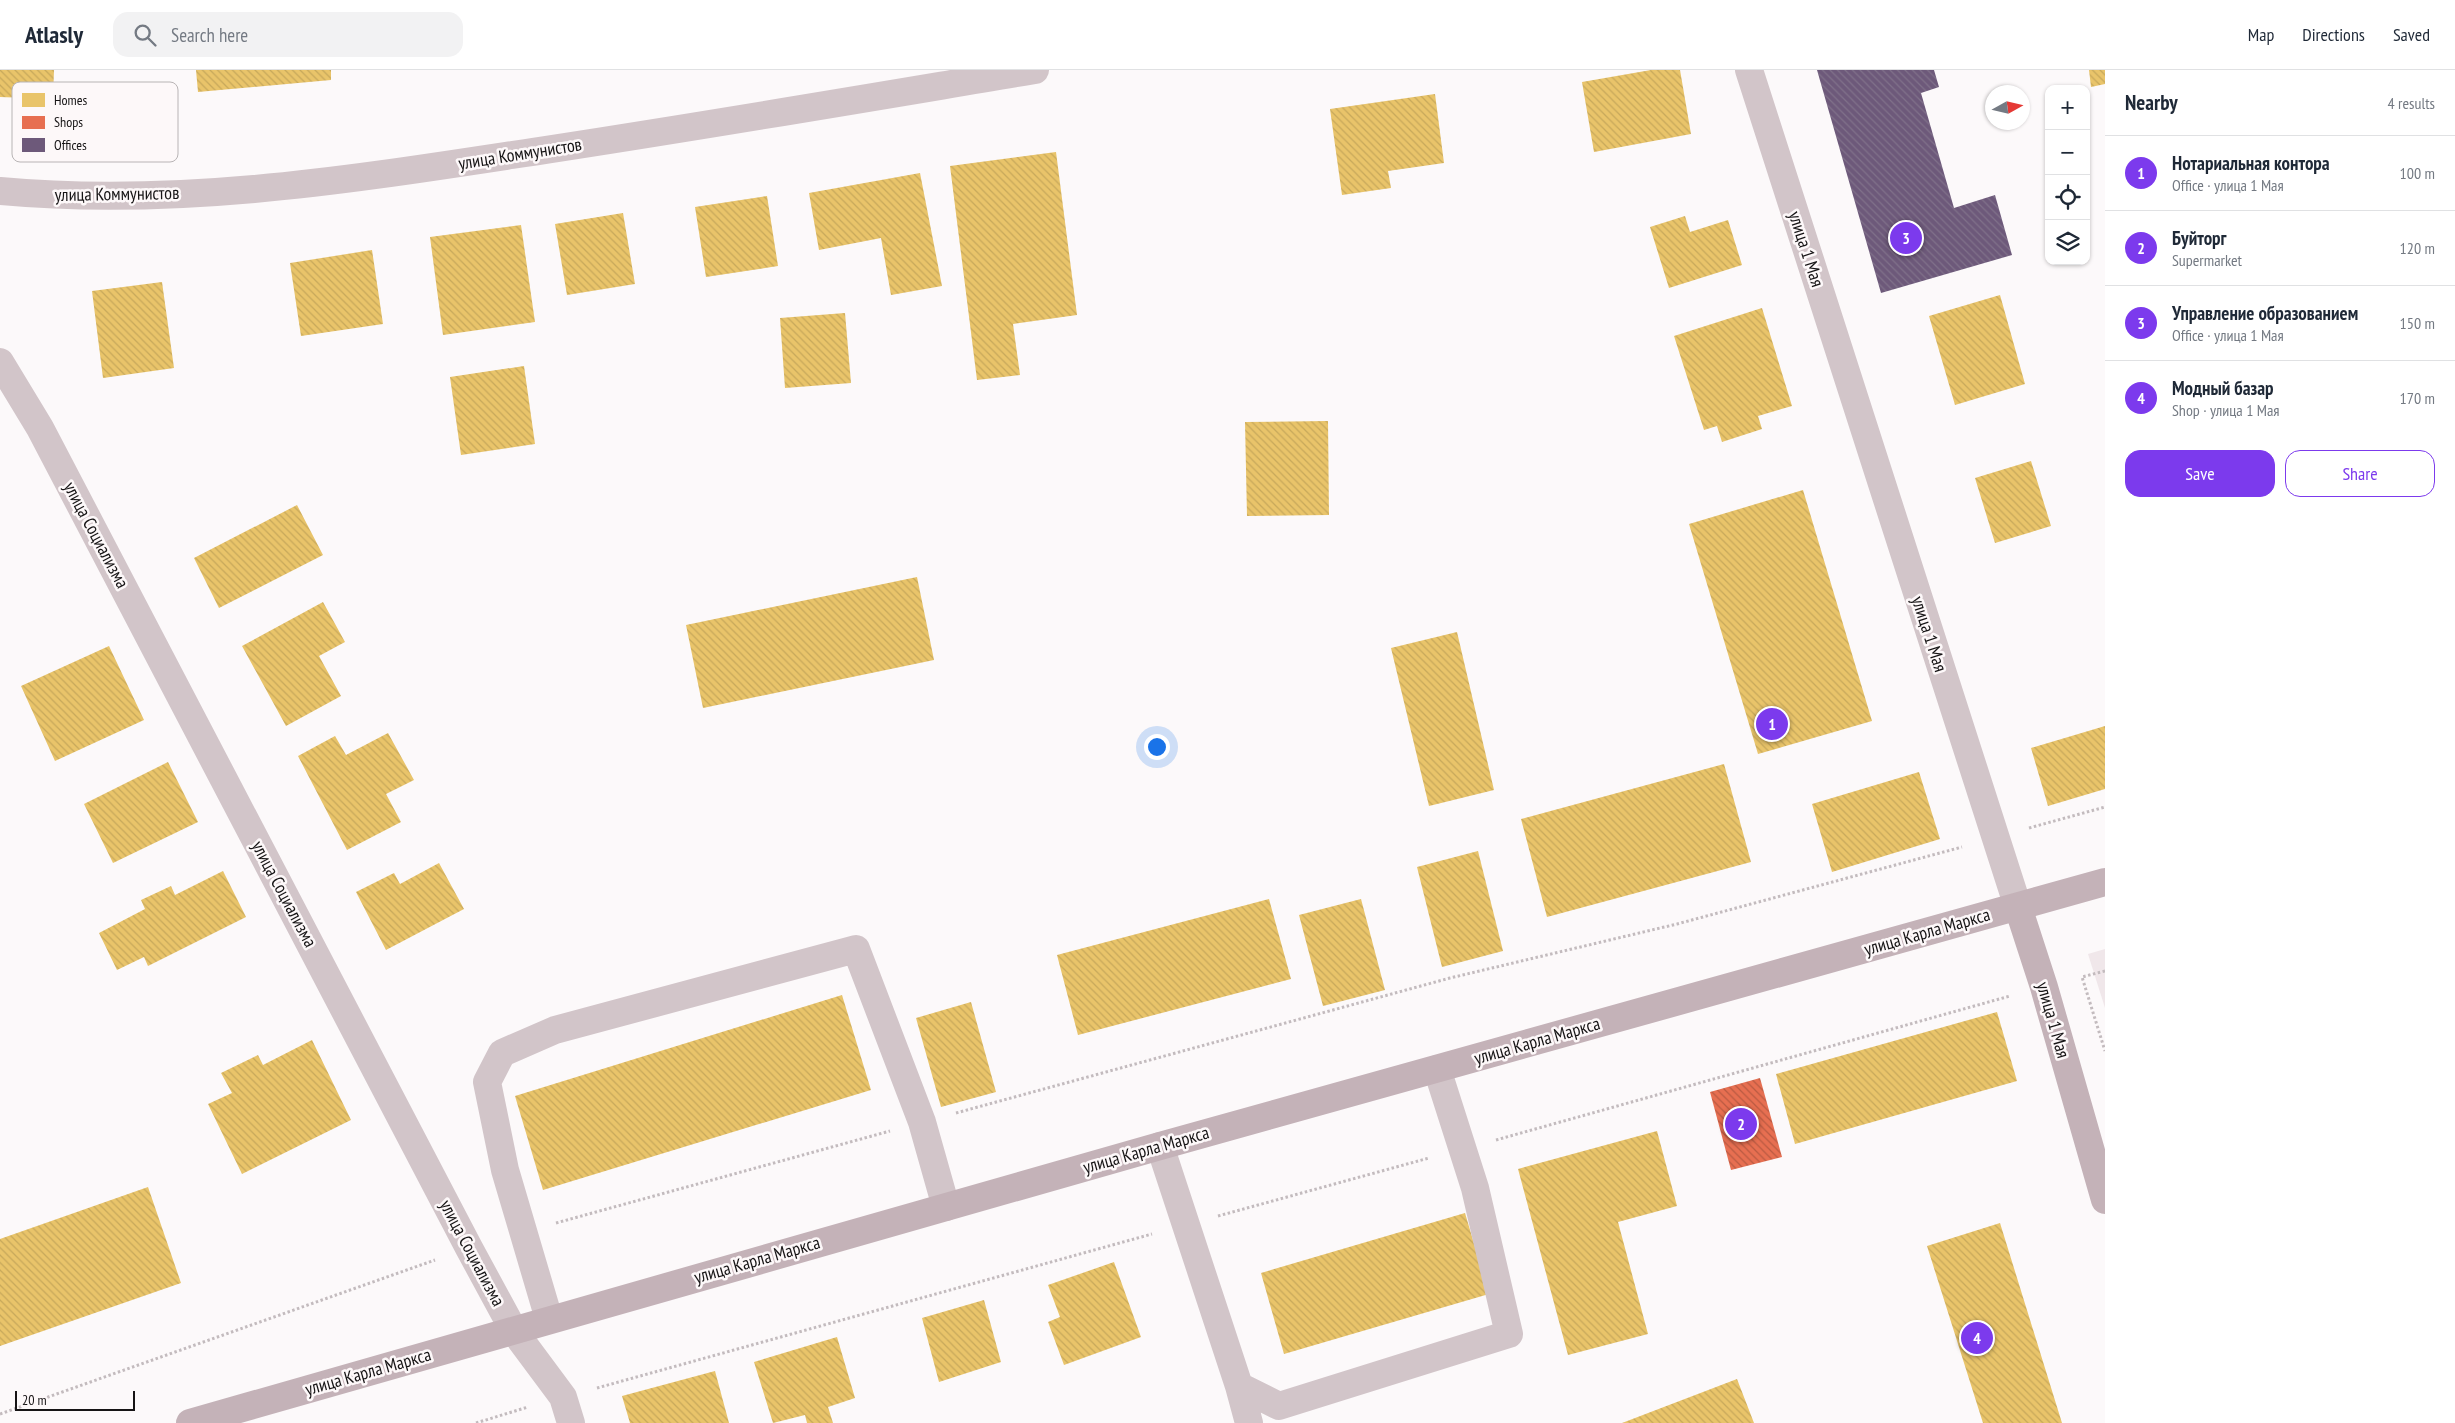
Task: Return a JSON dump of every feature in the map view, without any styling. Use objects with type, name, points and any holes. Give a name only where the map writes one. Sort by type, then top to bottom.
[{"type":"main road","name":"улица Карла Маркса","points":[[190,1423],[514,1331],[549,1318],[2105,882]]},
{"type":"main road","name":"улица 1 Мая","points":[[2018,907],[2044,987],[2105,1200]]},
{"type":"street","name":"улица Коммунистов","points":[[0,191],[60,197],[243,192],[383,175],[588,144],[1035,70]]},
{"type":"street","name":"улица 1 Мая","points":[[1749,70],[1994,838],[2018,907]]},
{"type":"street","name":"улица Социализма","points":[[0,362],[40,428],[469,1248],[514,1331],[563,1397],[571,1423]]},
{"type":"street","points":[[549,1318],[505,1170],[487,1082],[502,1053],[555,1030],[856,949],[922,1122],[946,1206]]},
{"type":"street","points":[[1239,1386],[1278,1406],[1508,1334],[1474,1188],[1437,1069]]},
{"type":"street","points":[[1160,1146],[1184,1225],[1239,1386],[1249,1423]]},
{"type":"path","points":[[523,1232],[1450,978],[1677,924],[2105,807]]},
{"type":"path","points":[[476,1423],[563,1397],[2105,971]]},
{"type":"path","points":[[2082,977],[2105,1051]]},
{"type":"path","points":[[0,1414],[469,1248]]},
{"type":"shaded area","points":[[2105,949],[2105,1008],[2088,954]]},
{"type":"building: Homes","points":[[0,70],[54,70],[54,82],[12,82],[12,97],[0,97]]},
{"type":"building: Homes","points":[[196,70],[331,70],[331,80],[198,92]]},
{"type":"building: Homes","points":[[1651,70],[1680,70],[1691,134],[1594,152],[1582,82]]},
{"type":"building: Homes","points":[[2089,70],[2105,70],[2105,84],[2091,87]]},
{"type":"building: Homes","points":[[1435,94],[1444,163],[1388,171],[1391,188],[1342,195],[1330,109]]},
{"type":"building: Homes","points":[[1056,152],[1077,315],[1013,324],[1020,375],[977,380],[950,166]]},
{"type":"building: Homes","points":[[920,173],[942,286],[891,295],[881,238],[819,250],[809,193]]},
{"type":"building: Homes","points":[[767,196],[778,266],[706,277],[695,207]]},
{"type":"building: Homes","points":[[623,213],[635,284],[567,295],[555,224]]},
{"type":"building: Homes","points":[[1685,216],[1690,232],[1728,220],[1742,265],[1669,288],[1650,227]]},
{"type":"building: Homes","points":[[521,225],[535,322],[443,335],[430,237]]},
{"type":"building: Homes","points":[[372,250],[383,324],[301,336],[290,263]]},
{"type":"building: Homes","points":[[162,282],[174,368],[103,378],[92,291]]},
{"type":"building: Homes","points":[[2000,295],[2025,384],[1955,405],[1929,316]]},
{"type":"building: Homes","points":[[1762,308],[1792,406],[1758,416],[1762,429],[1722,442],[1717,426],[1704,430],[1674,336]]},
{"type":"building: Homes","points":[[845,313],[851,383],[785,388],[780,318]]},
{"type":"building: Homes","points":[[524,366],[535,444],[461,455],[450,377]]},
{"type":"building: Homes","points":[[1328,421],[1329,515],[1247,516],[1245,422]]},
{"type":"building: Homes","points":[[2031,461],[2051,526],[1995,543],[1975,478]]},
{"type":"building: Homes","points":[[1803,490],[1872,721],[1758,754],[1689,524]]},
{"type":"building: Homes","points":[[297,505],[323,555],[219,608],[194,558]]},
{"type":"building: Homes","points":[[917,577],[934,660],[703,708],[686,625]]},
{"type":"building: Homes","points":[[323,602],[345,642],[319,656],[341,696],[286,726],[242,646]]},
{"type":"building: Homes","points":[[1457,632],[1494,790],[1429,806],[1391,648]]},
{"type":"building: Homes","points":[[109,646],[144,720],[55,761],[21,686]]},
{"type":"building: Homes","points":[[2105,726],[2105,789],[2048,806],[2031,748]]},
{"type":"building: Homes","points":[[388,733],[414,780],[386,794],[401,822],[347,850],[298,756],[335,736],[346,755]]},
{"type":"building: Homes","points":[[168,762],[198,822],[113,863],[84,804]]},
{"type":"building: Homes","points":[[1724,764],[1751,862],[1547,917],[1521,819]]},
{"type":"building: Homes","points":[[1919,772],[1940,839],[1832,872],[1812,804]]},
{"type":"building: Homes","points":[[1478,851],[1503,951],[1442,967],[1417,867]]},
{"type":"building: Homes","points":[[439,863],[464,909],[386,950],[356,892],[394,873],[400,884]]},
{"type":"building: Homes","points":[[223,871],[246,917],[148,966],[144,957],[117,970],[99,933],[145,909],[141,900],[171,886],[175,895]]},
{"type":"building: Homes","points":[[1269,899],[1291,979],[1078,1035],[1057,955]]},
{"type":"building: Homes","points":[[1361,899],[1385,990],[1323,1006],[1299,915]]},
{"type":"building: Homes","points":[[842,995],[871,1090],[543,1190],[515,1096]]},
{"type":"building: Homes","points":[[971,1002],[996,1092],[941,1107],[916,1018]]},
{"type":"building: Homes","points":[[1997,1012],[2017,1081],[1795,1144],[1776,1074]]},
{"type":"building: Homes","points":[[312,1040],[351,1120],[242,1174],[208,1104],[232,1093],[221,1073],[258,1055],[263,1065]]},
{"type":"building: Homes","points":[[1657,1131],[1677,1206],[1618,1222],[1648,1334],[1568,1355],[1518,1169]]},
{"type":"building: Homes","points":[[148,1187],[181,1283],[0,1346],[0,1239]]},
{"type":"building: Homes","points":[[1465,1213],[1489,1294],[1284,1354],[1261,1273]]},
{"type":"building: Homes","points":[[2000,1223],[2062,1423],[1983,1423],[1927,1246]]},
{"type":"building: Homes","points":[[1114,1262],[1141,1337],[1064,1365],[1048,1322],[1060,1317],[1048,1285]]},
{"type":"building: Homes","points":[[984,1300],[1001,1362],[939,1382],[922,1318]]},
{"type":"building: Homes","points":[[837,1337],[855,1398],[828,1407],[833,1423],[807,1423],[805,1415],[773,1423],[754,1362]]},
{"type":"building: Homes","points":[[715,1371],[729,1423],[630,1423],[622,1396]]},
{"type":"building: Homes","points":[[1737,1379],[1754,1423],[1622,1423]]},
{"type":"building: Shops","points":[[1760,1078],[1782,1157],[1731,1170],[1710,1092]]},
{"type":"building: Offices","points":[[1817,70],[1934,70],[1939,87],[1921,93],[1954,208],[1995,195],[2012,255],[1881,293]]},
{"type":"place","name":"Управление образованием","points":[[1906,238]]},
{"type":"place","name":"Нотариальная контора","points":[[1772,724]]},
{"type":"place","name":"Буйторг","points":[[1741,1124]]},
{"type":"place","name":"Модный базар","points":[[1977,1338]]}]
